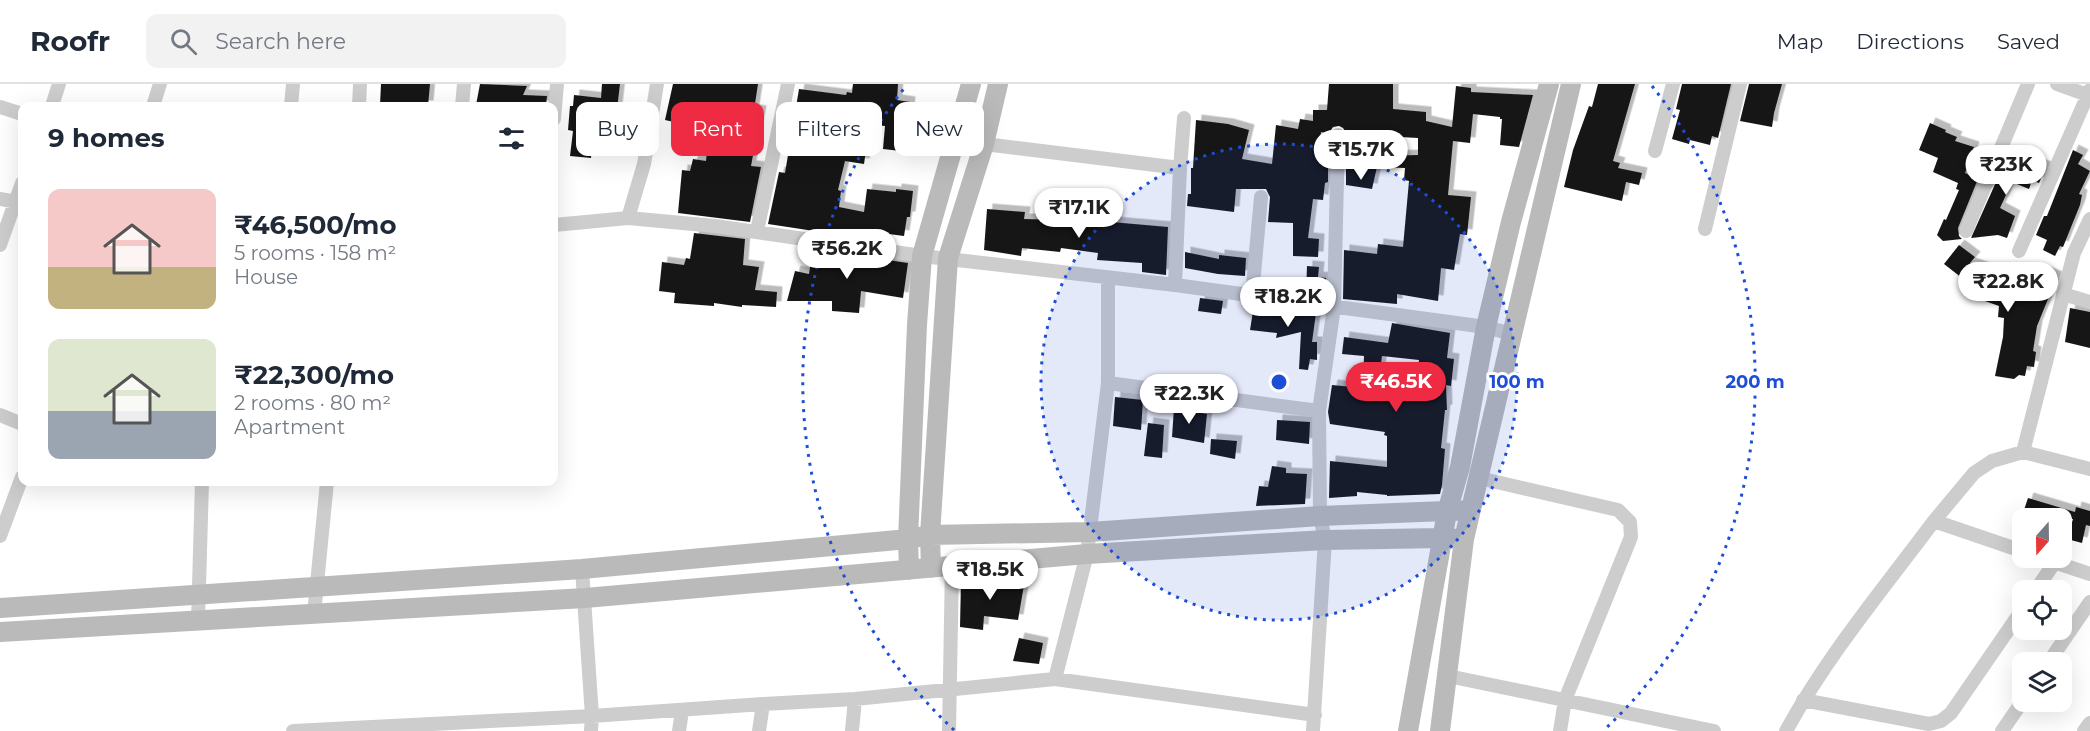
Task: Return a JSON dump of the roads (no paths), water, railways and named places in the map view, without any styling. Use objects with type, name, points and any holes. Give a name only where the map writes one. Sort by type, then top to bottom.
[{"type":"street","points":[[53,102],[59,84]]},
{"type":"street","points":[[154,102],[160,84]]},
{"type":"street","points":[[291,102],[293,84]]},
{"type":"street","points":[[359,102],[360,84]]},
{"type":"street","points":[[462,102],[464,84]]},
{"type":"street","points":[[555,102],[556,84]]},
{"type":"street","points":[[628,218],[645,164],[657,84]]},
{"type":"street","points":[[757,231],[788,84]]},
{"type":"street","points":[[909,570],[908,539],[922,256],[971,84]]},
{"type":"street","points":[[998,84],[984,144],[1180,168]]},
{"type":"street","points":[[1408,731],[1447,512],[1460,467],[1486,327],[1511,222],[1546,84],[1571,86],[1464,539],[1440,731]]},
{"type":"street","points":[[1655,151],[1673,84]]},
{"type":"street","points":[[1705,229],[1740,84]]},
{"type":"street","points":[[1966,231],[2028,84]]},
{"type":"street","points":[[2019,251],[2089,94],[2057,84]]},
{"type":"street","points":[[0,107],[18,113]]},
{"type":"street","points":[[1174,285],[1184,118]]},
{"type":"street","points":[[1313,731],[1325,540],[1320,516],[1319,411],[1334,307],[1338,135]]},
{"type":"street","points":[[930,568],[930,535],[948,258],[980,156]]},
{"type":"street","points":[[1252,296],[1261,197]]},
{"type":"street","points":[[0,198],[18,202]]},
{"type":"street","points":[[0,245],[18,204]]},
{"type":"street","points":[[561,225],[628,218],[757,231],[922,256],[1174,285],[1486,327],[1512,334]]},
{"type":"street","points":[[2023,452],[2074,253],[2090,221]]},
{"type":"street","points":[[1055,679],[1087,554],[1090,532],[1108,383],[1108,278]]},
{"type":"street","points":[[2063,294],[2090,302]]},
{"type":"street","points":[[1108,383],[1319,411]]},
{"type":"street","points":[[0,415],[18,422]]},
{"type":"street","points":[[1786,731],[1827,662],[1934,521],[1974,473],[1992,461],[2023,452],[2090,469]]},
{"type":"street","points":[[1479,478],[1618,510],[1630,522],[1630,537],[1565,700],[1560,731]]},
{"type":"street","points":[[0,536],[19,486]]},
{"type":"street","points":[[198,621],[202,486]]},
{"type":"street","points":[[314,614],[327,486]]},
{"type":"street","points":[[0,608],[582,569],[908,539],[930,535],[1090,532],[1320,516],[1471,510]]},
{"type":"street","points":[[1934,521],[2012,548]]},
{"type":"street","points":[[0,632],[585,598],[1087,554],[1325,540],[1464,539]]},
{"type":"street","points":[[949,731],[952,566]]},
{"type":"street","points":[[2072,568],[2090,574]]},
{"type":"street","points":[[582,569],[592,716],[591,731]]},
{"type":"street","points":[[2056,652],[2090,602]]},
{"type":"street","points":[[1803,700],[1929,728],[1951,713],[2012,625]]},
{"type":"street","points":[[1448,676],[1714,731]]},
{"type":"street","points":[[293,731],[682,711],[950,691],[1055,679],[1315,715]]},
{"type":"street","points":[[852,731],[855,699]]},
{"type":"street","points":[[759,731],[763,704]]},
{"type":"street","points":[[679,731],[682,711]]},
{"type":"street","points":[[2002,731],[2015,712]]},
{"type":"street","points":[[2084,731],[2090,723]]}]
